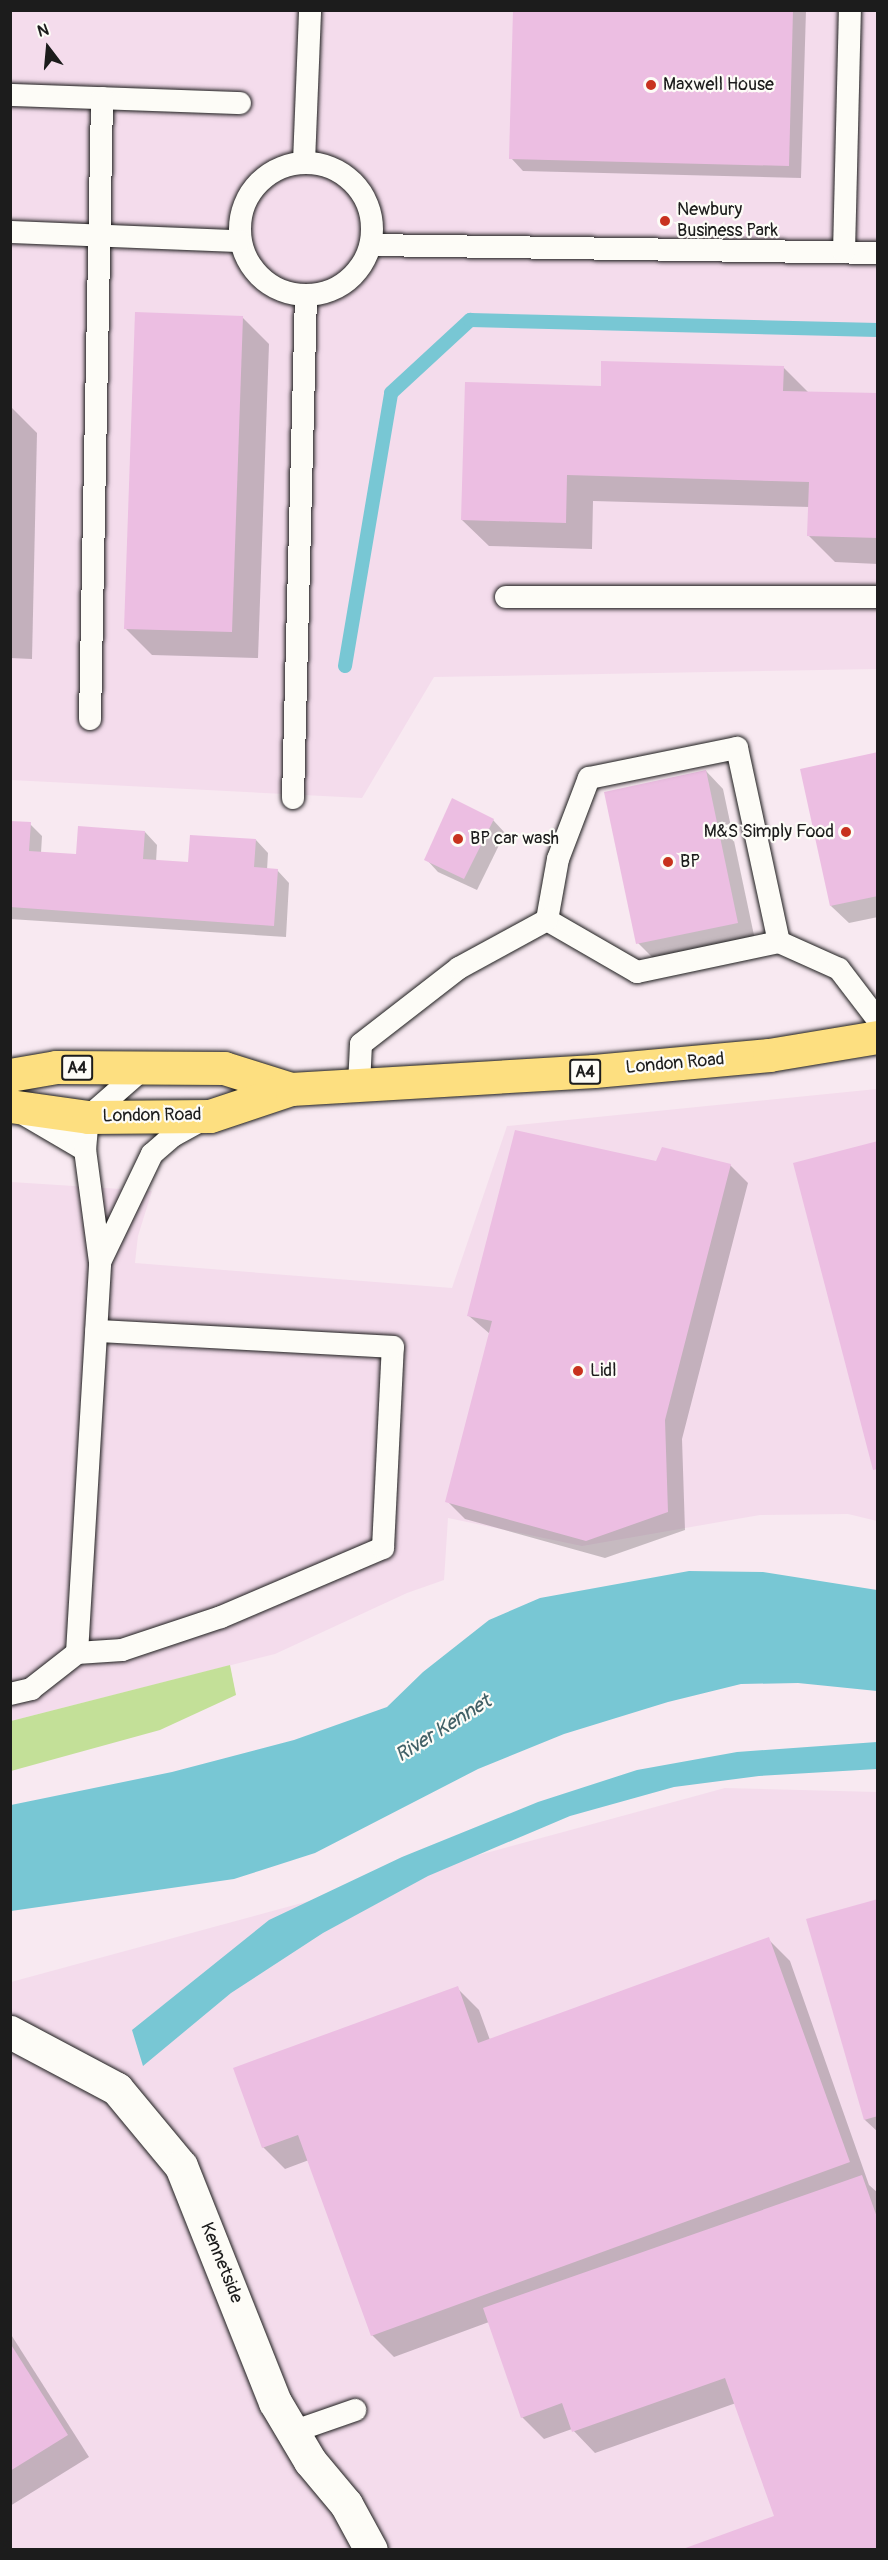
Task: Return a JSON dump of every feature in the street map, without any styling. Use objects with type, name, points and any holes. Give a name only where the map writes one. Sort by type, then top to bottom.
[{"type":"main road","name":"London Road","points":[[11,1096],[88,1117],[210,1116],[291,1089],[699,1061],[878,1037]]},
{"type":"main road","name":"London Road","points":[[11,1096],[56,1067],[224,1068],[291,1089]]},
{"type":"street","name":"Kennetside","points":[[10,2032],[117,2089],[181,2166],[275,2402],[310,2462],[346,2504],[371,2550]]},
{"type":"lane","points":[[304,162],[310,10]]},
{"type":"lane","points":[[844,252],[850,10]]},
{"type":"lane","points":[[10,95],[240,102]]},
{"type":"lane","points":[[90,719],[102,98]]},
{"type":"lane","points":[[304,162],[343,173],[358,187],[368,204],[371,245],[362,265],[347,282],[328,292],[306,296],[287,294],[256,274],[239,241],[239,218],[247,196],[262,179],[282,167],[304,162]]},
{"type":"lane","points":[[10,232],[239,241]]},
{"type":"lane","points":[[371,245],[878,253]]},
{"type":"lane","points":[[293,798],[306,296]]},
{"type":"lane","points":[[507,597],[878,597]]},
{"type":"lane","points":[[548,920],[558,859],[589,778],[737,748],[779,942]]},
{"type":"lane","points":[[548,920],[637,972],[779,942],[839,969],[878,1020]]},
{"type":"lane","points":[[359,1085],[361,1044],[459,968],[548,920]]},
{"type":"lane","points":[[77,1653],[100,1262],[85,1150],[88,1117],[144,1068]]},
{"type":"lane","points":[[11,1096],[85,1150]]},
{"type":"lane","points":[[100,1262],[152,1154],[173,1136],[210,1116]]},
{"type":"lane","points":[[10,1694],[31,1689],[77,1653],[122,1650],[221,1617],[383,1548],[393,1347],[96,1331]]},
{"type":"lane","points":[[292,2432],[355,2410]]},
{"type":"shaded area","name":"Newbury Business Park","points":[[10,11],[877,11],[877,669],[434,677],[362,798],[11,780]]},
{"type":"shaded area","points":[[877,1089],[877,1521],[848,1514],[760,1515],[582,1546],[448,1518],[444,1580],[407,1593],[275,1654],[11,1721],[11,1182],[152,1191],[138,1236],[135,1263],[452,1288],[507,1126]]},
{"type":"shaded area","points":[[725,1788],[877,1792],[877,2549],[11,2550],[11,1982]]},
{"type":"green space","points":[[230,1665],[236,1695],[160,1730],[11,1771],[11,1721]]},
{"type":"water","name":"River Kennet","points":[[689,1571],[763,1572],[877,1590],[877,1691],[798,1683],[741,1684],[668,1702],[564,1734],[478,1769],[315,1853],[234,1879],[11,1911],[11,1805],[172,1772],[294,1740],[387,1707],[423,1672],[489,1620],[540,1598]]},
{"type":"water","points":[[877,1742],[877,1769],[759,1776],[674,1787],[570,1816],[428,1876],[323,1933],[231,1993],[143,2066],[132,2030],[269,1920],[402,1857],[538,1802],[637,1770],[737,1752]]},
{"type":"building","name":"Maxwell House","points":[[513,10],[793,10],[789,166],[509,159]]},
{"type":"building","points":[[135,312],[243,316],[232,632],[124,629]]},
{"type":"building","points":[[601,361],[784,366],[783,391],[878,393],[878,538],[807,536],[809,482],[567,475],[566,523],[461,520],[465,382],[601,386]]},
{"type":"building","name":"M&S Simply Food","points":[[878,752],[878,896],[830,906],[800,769]]},
{"type":"building","points":[[706,770],[738,923],[636,944],[604,792]]},
{"type":"building","name":"BP car wash","points":[[452,798],[494,819],[464,879],[424,860]]},
{"type":"building","points":[[10,821],[31,822],[29,851],[76,854],[78,826],[145,831],[143,859],[188,862],[190,835],[256,839],[254,867],[278,869],[274,926],[10,907]]},
{"type":"building","name":"Lidl","points":[[515,1130],[656,1161],[662,1147],[731,1164],[665,1420],[668,1512],[586,1541],[445,1502],[492,1321],[467,1316]]},
{"type":"building","points":[[878,1141],[878,1469],[873,1470],[793,1163]]},
{"type":"building","points":[[878,1899],[878,2116],[864,2120],[806,1919]]},
{"type":"building","points":[[769,1937],[850,2162],[371,2336],[298,2135],[262,2148],[233,2068],[458,1986],[478,2043]]},
{"type":"building","points":[[862,2175],[878,2220],[878,2550],[680,2550],[774,2516],[725,2378],[572,2432],[562,2403],[521,2418],[483,2308]]},
{"type":"building","points":[[10,2343],[68,2435],[10,2471]]},
{"type":"waterway","points":[[345,666],[391,393],[470,320],[878,330]]},
{"type":"place","name":"Maxwell House","points":[[651,85]]},
{"type":"place","name":"Newbury Business Park","points":[[665,221]]},
{"type":"place","name":"M&S Simply Food","points":[[846,832]]},
{"type":"place","name":"BP car wash","points":[[458,839]]},
{"type":"place","name":"BP","points":[[668,862]]},
{"type":"place","name":"Lidl","points":[[578,1371]]}]
